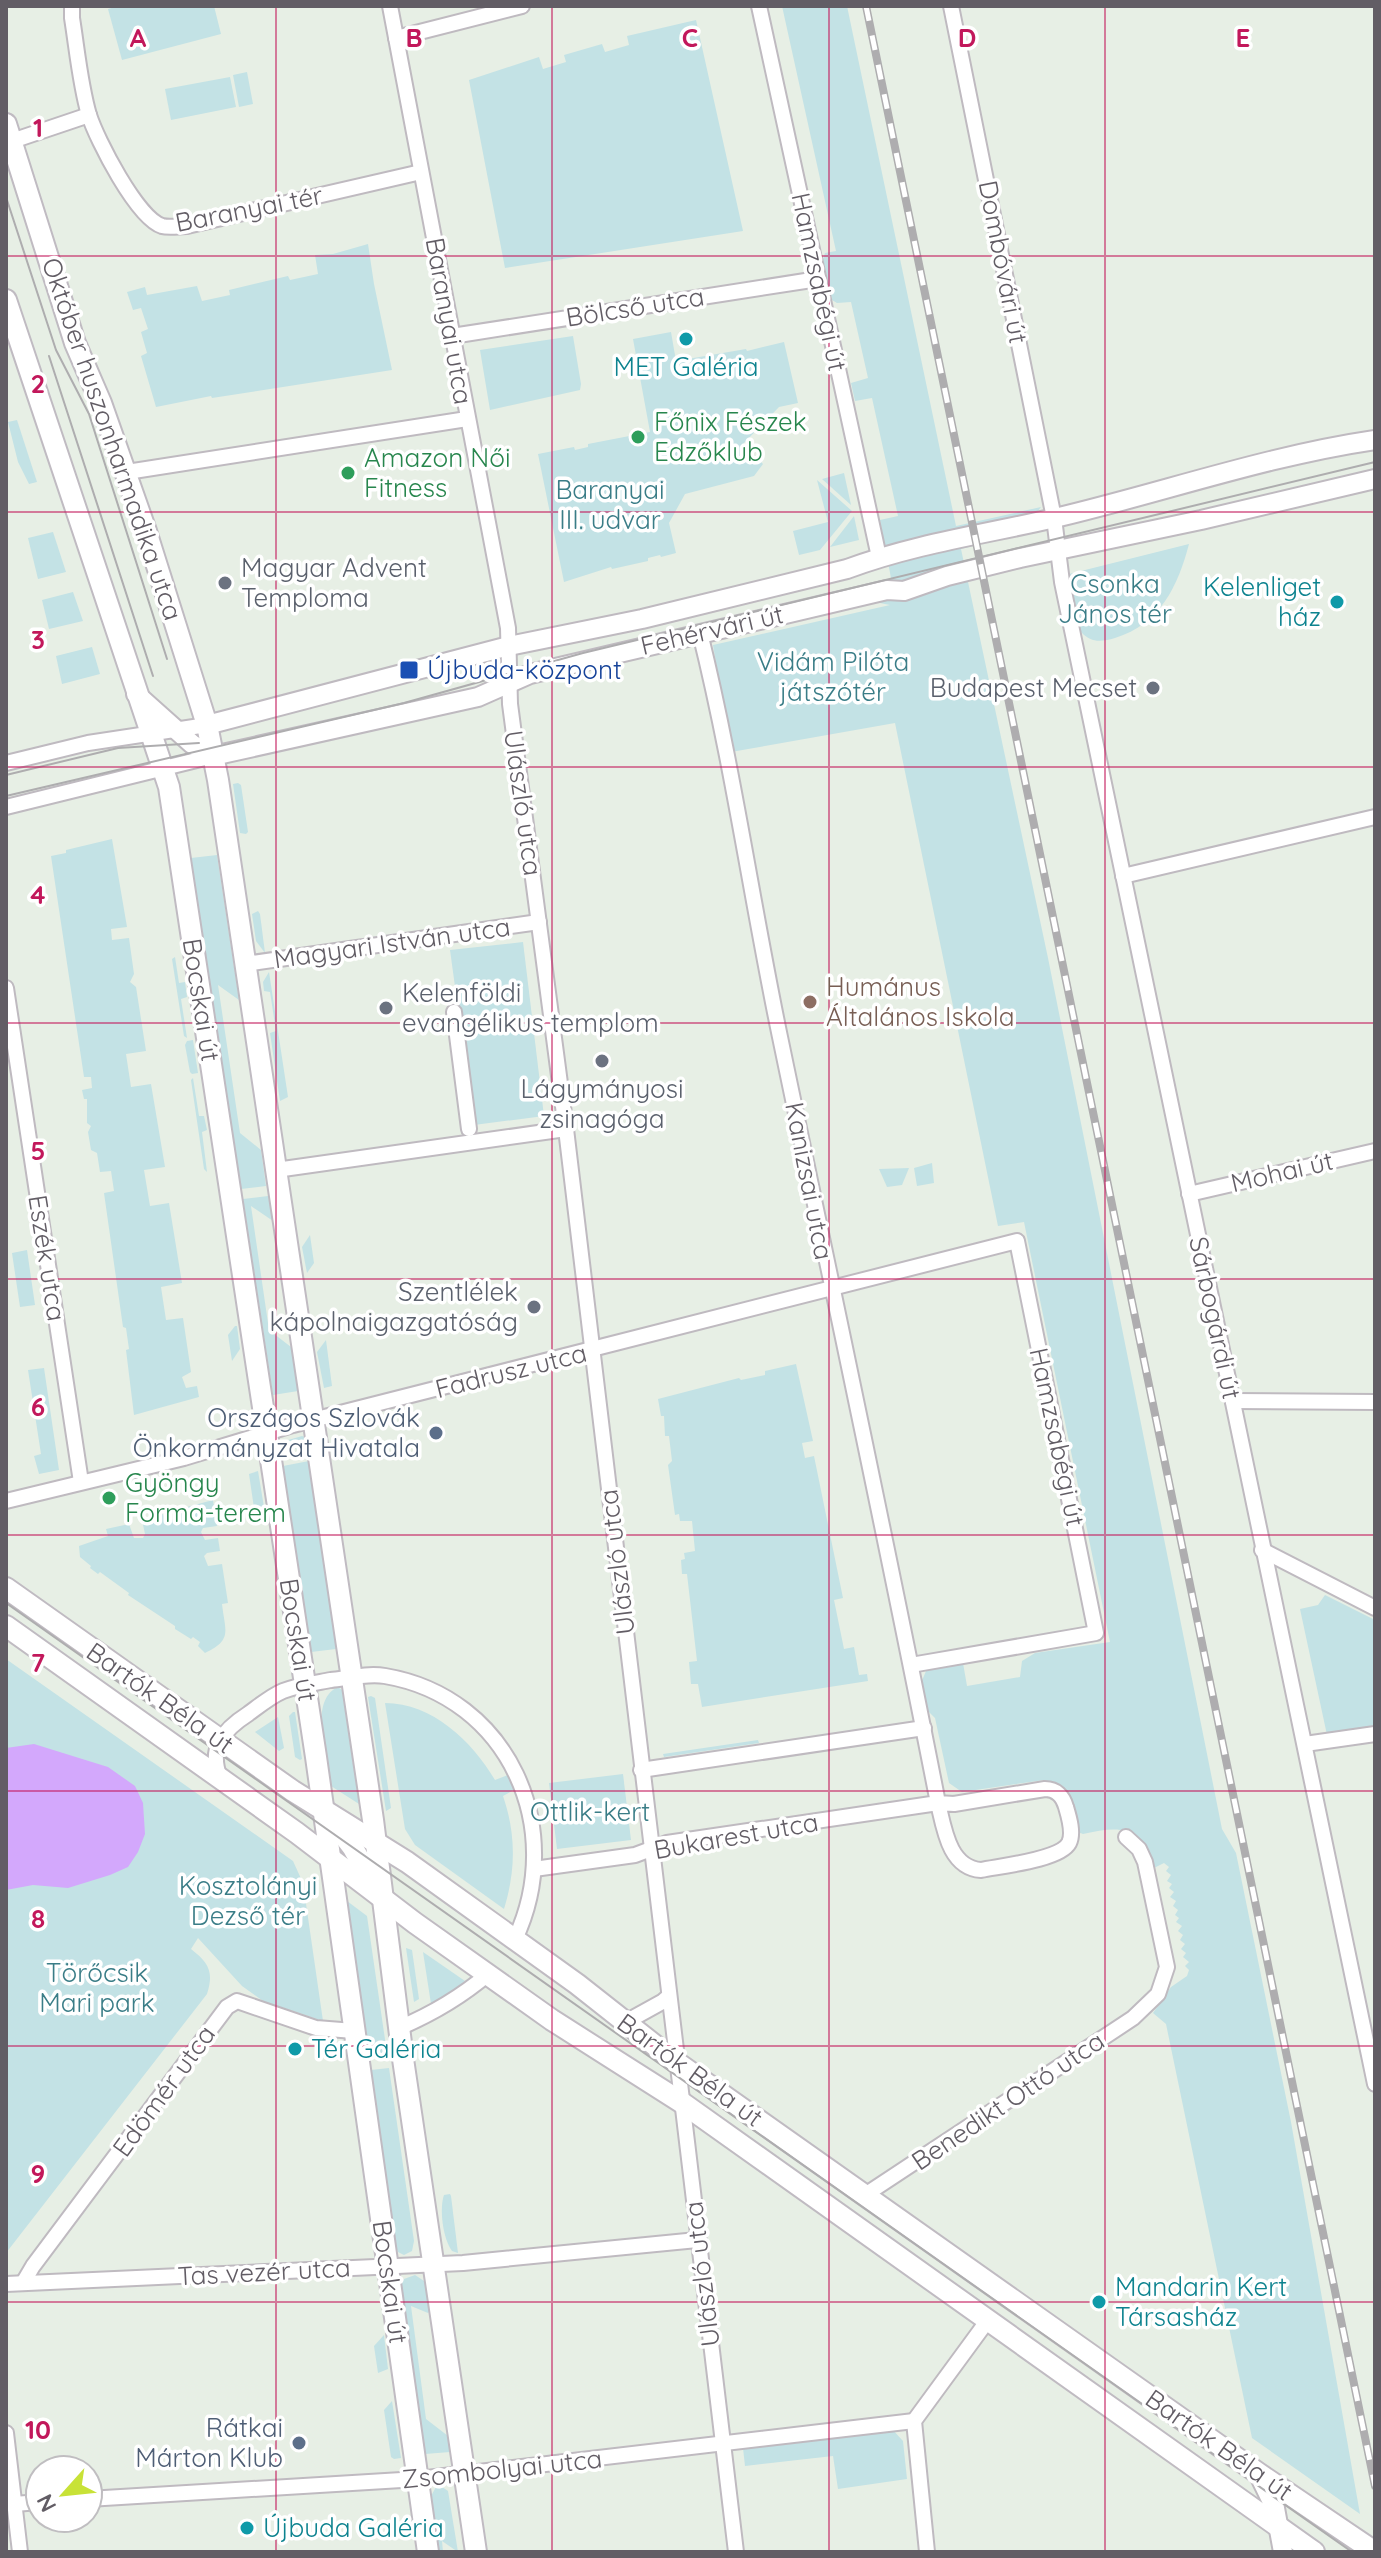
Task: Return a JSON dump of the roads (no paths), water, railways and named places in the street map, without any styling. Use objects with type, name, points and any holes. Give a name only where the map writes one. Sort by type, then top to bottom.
[{"type":"main road","name":"Október huszonharmadika utca","points":[[8,135],[75,343],[127,472],[207,725],[213,756]]},
{"type":"main road","points":[[6,300],[151,732]]},
{"type":"main road","name":"Bocskai út","points":[[151,732],[165,769],[267,1433],[324,1811],[428,2552]]},
{"type":"main road","name":"Bocskai út","points":[[213,756],[352,1677],[399,2028],[476,2552]]},
{"type":"main road","name":"Bartók Béla út","points":[[6,1588],[219,1739],[515,1939],[676,2062],[1258,2473],[1373,2550]]},
{"type":"main road","name":"Bartók Béla út","points":[[6,1626],[552,2020],[681,2102],[1314,2552]]},
{"type":"main road","points":[[324,1811],[353,1848],[381,1897]]},
{"type":"street","name":"Baranyai tér","points":[[72,6],[89,115],[138,208],[152,221],[163,226],[187,226],[421,172]]},
{"type":"street","name":"Baranyai utca","points":[[390,6],[506,619],[510,684]]},
{"type":"street","points":[[396,38],[522,6]]},
{"type":"street","name":"Hamzsabégi út","points":[[759,6],[879,557]]},
{"type":"street","name":"Dombóvári út","points":[[951,6],[1058,550]]},
{"type":"street","points":[[8,135],[89,115]]},
{"type":"street","name":"Bölcső utca","points":[[452,336],[818,279]]},
{"type":"street","points":[[127,472],[467,419]]},
{"type":"street","name":"Fehérvári út","points":[[6,763],[88,743],[207,725],[509,646],[671,612],[847,569],[879,557],[1054,518],[1191,480],[1375,440]]},
{"type":"street","name":"Fehérvári út","points":[[6,807],[213,756],[478,697],[530,674],[700,633],[887,590],[918,587],[947,576],[1375,479]]},
{"type":"street","name":"Sárbogárdi út","points":[[1058,550],[1262,1550],[1375,2084]]},
{"type":"street","points":[[879,557],[887,590]]},
{"type":"street","name":"Kanizsai utca","points":[[700,633],[747,853],[830,1287],[924,1728]]},
{"type":"street","name":"Ulászló utca","points":[[510,684],[736,2552]]},
{"type":"street","points":[[136,694],[192,744],[213,756]]},
{"type":"street","points":[[1123,876],[1375,817]]},
{"type":"street","name":"Magyari István utca","points":[[245,964],[539,922]]},
{"type":"street","name":"Eszék utca","points":[[6,988],[81,1482]]},
{"type":"street","points":[[454,1012],[469,1129]]},
{"type":"street","points":[[276,1170],[566,1129]]},
{"type":"street","name":"Mohai út","points":[[1189,1194],[1375,1151]]},
{"type":"street","name":"Hamzsabégi út","points":[[911,1665],[1096,1633],[1017,1241]]},
{"type":"street","name":"Fadrusz utca","points":[[6,1501],[184,1458],[313,1420],[1017,1241]]},
{"type":"street","points":[[1233,1401],[1375,1402]]},
{"type":"street","points":[[1262,1550],[1375,1608]]},
{"type":"street","points":[[220,1778],[215,1760],[219,1739],[228,1727],[282,1691],[352,1677],[386,1676],[431,1689],[449,1699],[481,1725],[505,1755],[524,1789],[535,1848],[534,1869],[522,1925],[515,1939]]},
{"type":"street","points":[[641,1770],[924,1728]]},
{"type":"street","name":"Bukarest utca","points":[[534,1869],[635,1855],[667,1843],[938,1803],[954,1804],[1051,1789],[1058,1792],[1066,1803],[1071,1828],[1070,1842],[1065,1849],[1052,1855],[981,1870],[971,1869],[956,1857],[938,1803],[924,1728]]},
{"type":"street","points":[[1305,1744],[1375,1734]]},
{"type":"street","name":"Benedikt Ottó utca","points":[[865,2195],[1150,2005],[1158,1994],[1167,1967],[1145,1862],[1139,1849],[1126,1837]]},
{"type":"street","points":[[399,2028],[456,1999],[488,1974]]},
{"type":"street","points":[[624,2023],[669,1996]]},
{"type":"street","name":"Edömér utca","points":[[23,2283],[225,2009],[237,2001],[316,2028],[354,2031]]},
{"type":"street","points":[[1359,2009],[1375,2006]]},
{"type":"street","name":"Tas vezér utca","points":[[6,2284],[388,2267],[697,2240]]},
{"type":"street","points":[[927,2552],[914,2421],[988,2320]]},
{"type":"street","name":"Zsombolyai utca","points":[[104,2498],[418,2479],[914,2421]]},
{"type":"street","points":[[6,2433],[20,2552]]},
{"type":"street","points":[[1258,2473],[1275,2508],[1283,2552]]},
{"type":"street","points":[[14,2504],[24,2503]]},
{"type":"tram line","points":[[6,197],[56,350],[89,414],[167,659]]},
{"type":"tram line","points":[[49,356],[153,676]]},
{"type":"tram line","points":[[6,796],[404,703],[583,653],[1375,462]]},
{"type":"tram line","points":[[6,775],[118,748],[199,743]]},
{"type":"tram line","points":[[6,1603],[1352,2552]]},
{"type":"railway","points":[[866,6],[1375,2486]]},
{"type":"place","name":"MET Galéria","points":[[686,339]]},
{"type":"place","name":"Főnix Fészek Edzőklub","points":[[638,437]]},
{"type":"place","name":"Amazon Női Fitness","points":[[348,473]]},
{"type":"place","name":"Magyar Advent Temploma","points":[[225,583]]},
{"type":"place","name":"Kelenliget ház","points":[[1337,602]]},
{"type":"place","name":"Újbuda-központ","points":[[409,670]]},
{"type":"place","name":"Budapest Mecset","points":[[1153,688]]},
{"type":"place","name":"Humánus Általános Iskola","points":[[810,1002]]},
{"type":"place","name":"Kelenföldi evangélikus templom","points":[[386,1008]]},
{"type":"place","name":"Lágymányosi zsinagóga","points":[[602,1061]]},
{"type":"place","name":"Szentlélek kápolnaigazgatóság","points":[[534,1307]]},
{"type":"place","name":"Országos Szlovák Önkormányzat Hivatala","points":[[436,1433]]},
{"type":"place","name":"Gyöngy Forma-terem","points":[[109,1498]]},
{"type":"place","name":"Tér Galéria","points":[[295,2049]]},
{"type":"place","name":"Mandarin Kert Társasház","points":[[1099,2302]]},
{"type":"place","name":"Rátkai Márton Klub","points":[[299,2443]]},
{"type":"place","name":"Újbuda Galéria","points":[[247,2528]]},
{"type":"park label","name":"Baranyai III. udvar","points":[[610,505]]},
{"type":"park label","name":"Csonka János tér","points":[[1115,599]]},
{"type":"park label","name":"Vidám Pilóta játszótér","points":[[833,677]]},
{"type":"park label","name":"Ottlik-kert","points":[[590,1812]]},
{"type":"park label","name":"Kosztolányi Dezső tér","points":[[248,1901]]},
{"type":"park label","name":"Törőcsik Mari park","points":[[97,1988]]}]
